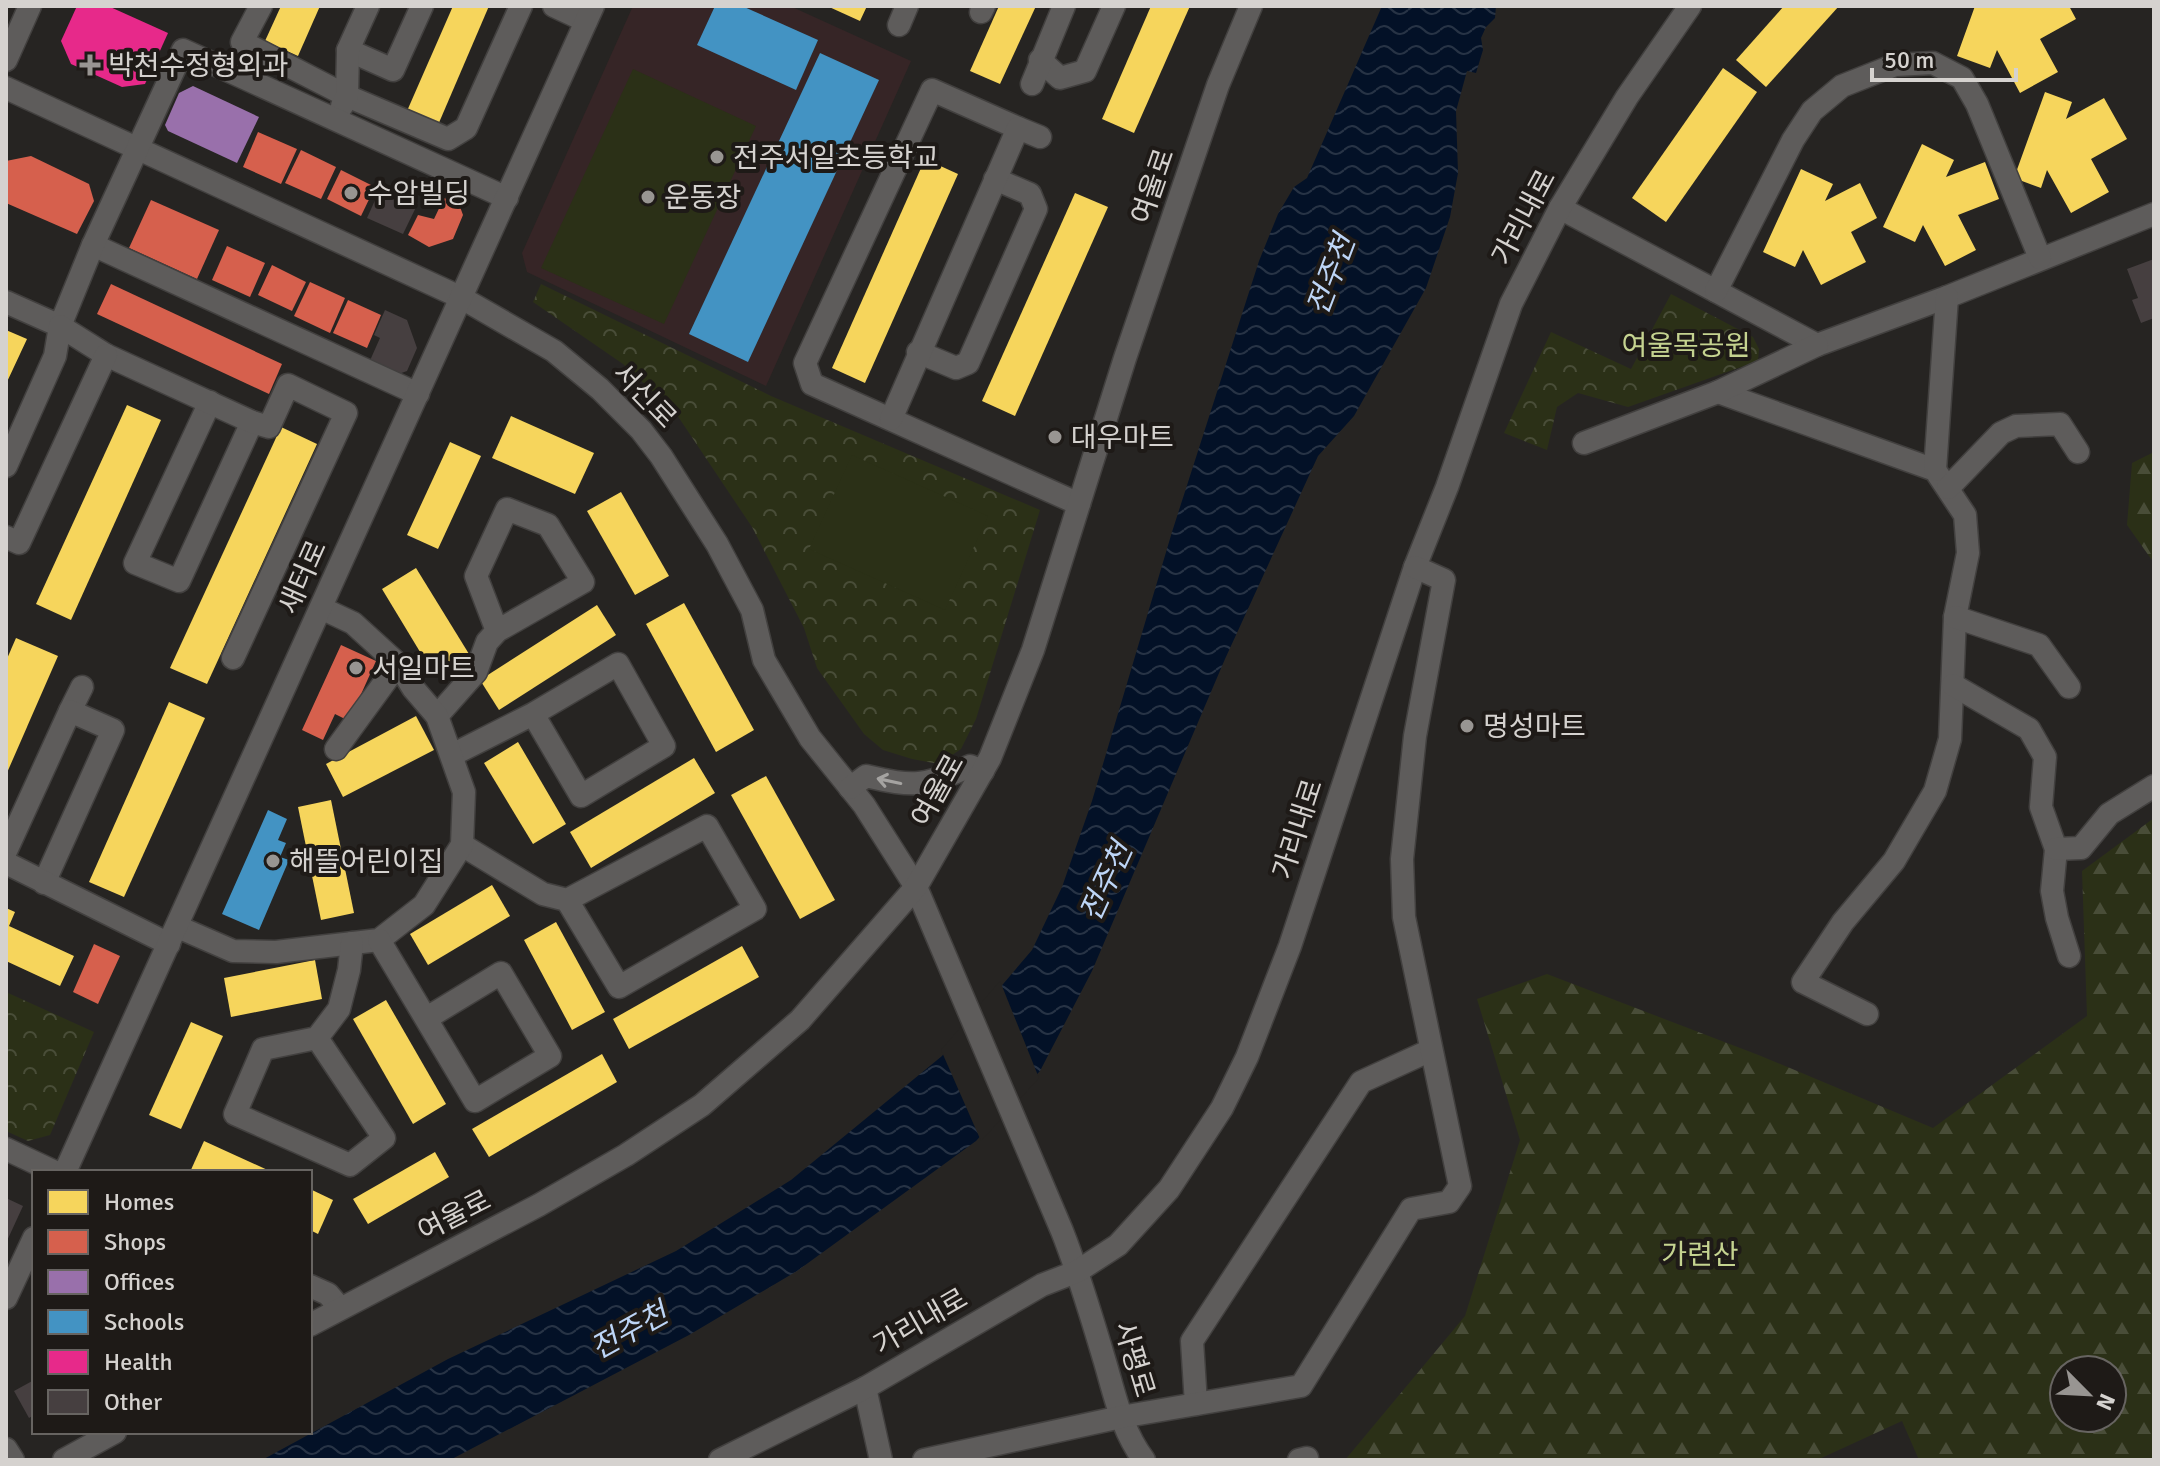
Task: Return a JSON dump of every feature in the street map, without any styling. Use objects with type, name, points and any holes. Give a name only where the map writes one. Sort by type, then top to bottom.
[{"type":"street","points":[[6,60],[30,6]]},
{"type":"street","points":[[335,121],[347,96],[348,50],[368,6]]},
{"type":"street","points":[[348,50],[393,70],[422,6]]},
{"type":"street","points":[[256,7],[242,42],[347,96],[448,139],[466,128],[521,6]]},
{"type":"street","points":[[554,6],[590,13]]},
{"type":"street","points":[[1032,84],[1064,6]]},
{"type":"street","points":[[1040,60],[1060,78],[1085,71],[1114,6]]},
{"type":"street","name":"여울로","points":[[312,1324],[539,1205],[626,1155],[702,1105],[800,1020],[916,887],[983,771],[1033,650],[1125,358],[1218,85],[1251,6]]},
{"type":"street","name":"가리내로","points":[[720,1460],[865,1388],[1042,1285],[1078,1271],[1118,1245],[1169,1189],[1222,1108],[1247,1057],[1290,946],[1415,567],[1447,487],[1511,304],[1560,208],[1627,97],[1690,6]]},
{"type":"street","name":"새터로","points":[[66,1170],[590,13]]},
{"type":"street","points":[[6,466],[55,356],[60,326],[93,245],[183,50],[507,198]]},
{"type":"street","points":[[1716,291],[1793,140],[1812,111],[1842,86],[1895,65],[1933,63],[1962,78],[1977,104],[2040,258]]},
{"type":"street","name":"서신로","points":[[6,88],[460,297],[554,351],[600,389],[641,430],[668,466],[717,544],[752,610],[764,660],[810,738],[850,788],[916,887],[1062,1231]]},
{"type":"street","points":[[1040,137],[932,90],[805,363],[812,384],[1079,504]]},
{"type":"street","points":[[891,419],[1018,128]]},
{"type":"street","points":[[918,352],[956,368],[968,363],[1036,209],[1030,194],[995,179]]},
{"type":"street","points":[[1560,208],[1817,345]]},
{"type":"street","points":[[1584,443],[1718,392],[1817,345],[2154,214]]},
{"type":"street","points":[[93,245],[418,394]]},
{"type":"street","points":[[1867,1014],[1803,982],[1843,922],[1894,861],[1935,791],[1950,739],[1955,617],[1968,553],[1965,515],[1942,479],[1947,297]]},
{"type":"street","points":[[6,302],[60,326],[106,355],[252,422],[269,427],[288,385],[346,413],[233,658]]},
{"type":"street","points":[[6,537],[19,543],[106,355]]},
{"type":"street","points":[[1718,392],[1942,479]]},
{"type":"street","points":[[210,402],[135,563],[174,590],[252,422]]},
{"type":"street","points":[[1942,479],[2001,433],[2016,426],[2060,424],[2078,452]]},
{"type":"street","points":[[437,716],[476,672],[487,642],[497,631],[583,582],[548,525],[507,509],[476,576],[497,631]]},
{"type":"street","points":[[924,1460],[1121,1417],[1301,1386],[1411,1209],[1449,1202],[1460,1186],[1404,917],[1402,859],[1415,736],[1444,580],[1415,567]]},
{"type":"street","points":[[6,863],[44,883],[173,936],[233,951],[276,952],[379,940],[424,905],[462,845],[464,792],[452,755],[437,716],[413,688],[398,664],[353,623],[321,608]]},
{"type":"street","points":[[1955,617],[2039,645],[2069,687]]},
{"type":"street","points":[[336,749],[398,664]]},
{"type":"street","points":[[452,755],[533,714],[618,664],[664,746],[581,796],[533,714]]},
{"type":"street","points":[[1953,685],[2029,729],[2045,757],[2041,807],[2056,849],[2052,891],[2069,956]]},
{"type":"street","points":[[6,851],[82,687]]},
{"type":"street","points":[[44,883],[113,730],[70,711]]},
{"type":"street","points":[[850,788],[866,776],[905,785],[927,784],[970,766],[983,771]]},
{"type":"street","points":[[2056,849],[2081,848],[2109,814],[2154,786]]},
{"type":"street","points":[[462,845],[543,894],[567,900],[707,826],[755,909],[619,987],[567,900]]},
{"type":"street","points":[[379,940],[475,1101],[550,1056],[501,973],[427,1018]]},
{"type":"street","points":[[317,1038],[384,1138],[350,1165],[235,1114],[263,1049],[317,1038],[339,1009],[352,943]]},
{"type":"street","points":[[1196,1404],[1192,1341],[1361,1082],[1431,1050]]},
{"type":"street","points":[[6,1149],[51,1170]]},
{"type":"street","name":"사평로","points":[[1062,1231],[1078,1271],[1135,1455]]},
{"type":"street","points":[[7,1292],[32,1242]]},
{"type":"street","points":[[312,1287],[328,1294],[340,1308]]},
{"type":"street","points":[[865,1388],[881,1460]]},
{"type":"street","points":[[64,1460],[111,1434]]},
{"type":"street","points":[[6,1449],[13,1460]]},
{"type":"shaded area","name":"전주서일초등학교","points":[[633,6],[790,6],[911,61],[766,386],[527,272],[522,253]]},
{"type":"green space","name":"운동장","points":[[633,69],[756,126],[664,324],[541,268]]},
{"type":"green space","points":[[541,284],[771,396],[1040,510],[976,719],[961,749],[939,764],[883,750],[864,734],[817,668],[804,628],[752,527],[675,412],[623,364],[533,302]]},
{"type":"green space","name":"여울목공원","points":[[1671,294],[1753,337],[1759,349],[1758,361],[1628,407],[1578,393],[1557,407],[1547,450],[1504,433],[1551,332],[1631,369]]},
{"type":"green space","points":[[2154,452],[2154,563],[2127,525],[2132,463]]},
{"type":"green space","points":[[852,455],[988,516],[945,610],[809,549]]},
{"type":"green space","name":"가련산","points":[[2154,818],[2154,1460],[1919,1460],[1902,1421],[1817,1460],[1345,1460],[1465,1316],[1520,1140],[1477,999],[1547,974],[1761,1056],[1933,1128],[2087,1016],[2082,871]]},
{"type":"green space","points":[[6,992],[94,1032],[50,1135],[28,1141],[6,1131]]},
{"type":"water","name":"전주천","points":[[1382,6],[1496,6],[1495,18],[1481,38],[1483,50],[1476,73],[1467,71],[1456,111],[1458,173],[1450,217],[1426,288],[1354,416],[1318,456],[1225,659],[1092,971],[1040,1071],[976,1141],[797,1271],[689,1335],[450,1460],[262,1460],[448,1359],[676,1251],[791,1180],[942,1056],[1032,950],[1062,887],[1092,801],[1172,532],[1259,261],[1278,214],[1294,187],[1307,178]]},
{"type":"pier","points":[[1000,981],[1039,1078],[981,1141],[941,1050]]},
{"type":"building: Homes","points":[[281,6],[320,6],[298,56],[265,41]]},
{"type":"building: Homes","points":[[453,6],[489,6],[438,125],[407,111]]},
{"type":"building: Homes","points":[[827,6],[867,6],[860,21]]},
{"type":"building: Homes","points":[[999,6],[1036,6],[1000,84],[970,71]]},
{"type":"building: Homes","points":[[1151,6],[1190,6],[1134,133],[1102,119]]},
{"type":"building: Homes","points":[[1784,6],[1839,6],[1766,87],[1736,60]]},
{"type":"building: Homes","points":[[1975,6],[2069,6],[2076,19],[2040,39],[2058,72],[2020,93],[1997,50],[1990,68],[1957,56]]},
{"type":"building: Homes","points":[[1723,68],[1757,92],[1666,222],[1632,198]]},
{"type":"building: Homes","points":[[2045,92],[2072,102],[2066,119],[2104,98],[2127,139],[2091,159],[2109,192],[2071,213],[2047,170],[2041,188],[2014,178]]},
{"type":"building: Homes","points":[[1922,144],[1954,160],[1946,177],[1985,162],[1999,199],[1958,215],[1976,250],[1945,266],[1923,225],[1915,242],[1883,227]]},
{"type":"building: Homes","points":[[925,159],[958,174],[865,383],[832,368]]},
{"type":"building: Homes","points":[[1801,169],[1833,184],[1825,201],[1860,183],[1877,218],[1851,232],[1866,262],[1821,285],[1803,250],[1795,267],[1763,252]]},
{"type":"building: Homes","points":[[1075,193],[1108,207],[1015,416],[982,401]]},
{"type":"building: Homes","points":[[6,330],[27,339],[6,384]]},
{"type":"building: Homes","points":[[127,405],[161,420],[71,620],[36,604]]},
{"type":"building: Homes","points":[[511,416],[594,453],[575,494],[492,458]]},
{"type":"building: Homes","points":[[281,427],[317,444],[207,684],[170,668]]},
{"type":"building: Homes","points":[[450,442],[481,456],[438,549],[407,535]]},
{"type":"building: Homes","points":[[621,492],[669,576],[635,595],[587,511]]},
{"type":"building: Homes","points":[[416,568],[469,654],[434,675],[382,589]]},
{"type":"building: Homes","points":[[684,603],[754,730],[716,752],[646,624]]},
{"type":"building: Homes","points":[[597,605],[616,635],[499,710],[480,680]]},
{"type":"building: Homes","points":[[16,638],[58,656],[6,775],[6,661]]},
{"type":"building: Homes","points":[[169,702],[205,718],[124,897],[89,882]]},
{"type":"building: Homes","points":[[416,716],[434,750],[343,797],[326,764]]},
{"type":"building: Homes","points":[[518,742],[566,824],[533,844],[484,763]]},
{"type":"building: Homes","points":[[694,758],[715,793],[591,868],[570,832]]},
{"type":"building: Homes","points":[[766,776],[835,900],[800,919],[731,795]]},
{"type":"building: Homes","points":[[331,800],[354,913],[321,920],[298,807]]},
{"type":"building: Homes","points":[[492,885],[510,916],[428,965],[410,934]]},
{"type":"building: Homes","points":[[6,908],[15,912],[9,926],[74,956],[60,986],[6,961]]},
{"type":"building: Homes","points":[[556,922],[605,1012],[572,1030],[524,940]]},
{"type":"building: Homes","points":[[742,946],[759,977],[629,1049],[613,1019]]},
{"type":"building: Homes","points":[[315,960],[322,999],[231,1017],[224,978]]},
{"type":"building: Homes","points":[[386,1000],[446,1104],[413,1124],[353,1019]]},
{"type":"building: Homes","points":[[191,1022],[223,1036],[181,1129],[149,1115]]},
{"type":"building: Homes","points":[[602,1054],[617,1082],[489,1157],[472,1129]]},
{"type":"building: Homes","points":[[204,1141],[268,1170],[191,1170]]},
{"type":"building: Homes","points":[[435,1152],[449,1177],[368,1224],[353,1199]]},
{"type":"building: Homes","points":[[312,1190],[333,1200],[318,1234],[312,1231]]},
{"type":"building: Shops","points":[[258,132],[297,149],[281,184],[243,167]]},
{"type":"building: Shops","points":[[301,150],[336,167],[321,199],[285,183]]},
{"type":"building: Shops","points":[[31,156],[89,184],[94,201],[77,234],[6,203],[6,161]]},
{"type":"building: Shops","name":"수암빌딩","points":[[341,170],[375,187],[361,216],[327,199]]},
{"type":"building: Shops","points":[[444,198],[459,204],[463,215],[453,239],[429,247],[408,235],[418,215],[434,219]]},
{"type":"building: Shops","points":[[151,200],[219,230],[197,279],[129,248]]},
{"type":"building: Shops","points":[[227,246],[265,263],[250,297],[212,280]]},
{"type":"building: Shops","points":[[272,265],[306,282],[292,311],[258,295]]},
{"type":"building: Shops","points":[[310,282],[345,298],[330,333],[294,316]]},
{"type":"building: Shops","points":[[111,284],[282,364],[269,394],[97,314]]},
{"type":"building: Shops","points":[[348,300],[381,315],[367,348],[333,333]]},
{"type":"building: Shops","points":[[341,645],[376,661],[349,721],[335,714],[323,740],[302,730]]},
{"type":"building: Shops","points":[[94,944],[120,956],[98,1004],[73,992]]},
{"type":"building: Offices","points":[[193,86],[259,117],[237,163],[168,131],[165,125],[179,93]]},
{"type":"building: Schools","points":[[715,6],[742,6],[818,40],[796,90],[697,45]]},
{"type":"building: Schools","points":[[820,53],[879,80],[748,362],[689,334]]},
{"type":"building: Schools","points":[[268,810],[287,819],[278,840],[286,843],[280,857],[289,860],[259,930],[222,914]]},
{"type":"building: Health","points":[[77,6],[108,6],[168,33],[145,84],[122,87],[71,64],[61,41]]},
{"type":"building: Other","points":[[381,187],[418,203],[403,234],[367,218]]},
{"type":"building: Other","points":[[2154,259],[2154,318],[2141,323],[2132,300],[2138,298],[2127,269]]},
{"type":"building: Other","points":[[385,310],[407,320],[417,348],[407,371],[393,376],[368,365],[380,338],[374,335]]},
{"type":"building: Other","points":[[6,1198],[23,1206],[6,1243]]},
{"type":"building: Other","points":[[32,1381],[32,1416],[29,1418],[14,1391]]},
{"type":"place","name":"박천수정형외과","points":[[90,65]]},
{"type":"place","name":"전주서일초등학교","points":[[717,157]]},
{"type":"place","name":"수암빌딩","points":[[351,193]]},
{"type":"place","name":"운동장","points":[[648,197]]},
{"type":"place","name":"대우마트","points":[[1055,437]]},
{"type":"place","name":"서일마트","points":[[356,668]]},
{"type":"place","name":"명성마트","points":[[1467,726]]},
{"type":"place","name":"해뜰어린이집","points":[[273,861]]}]
